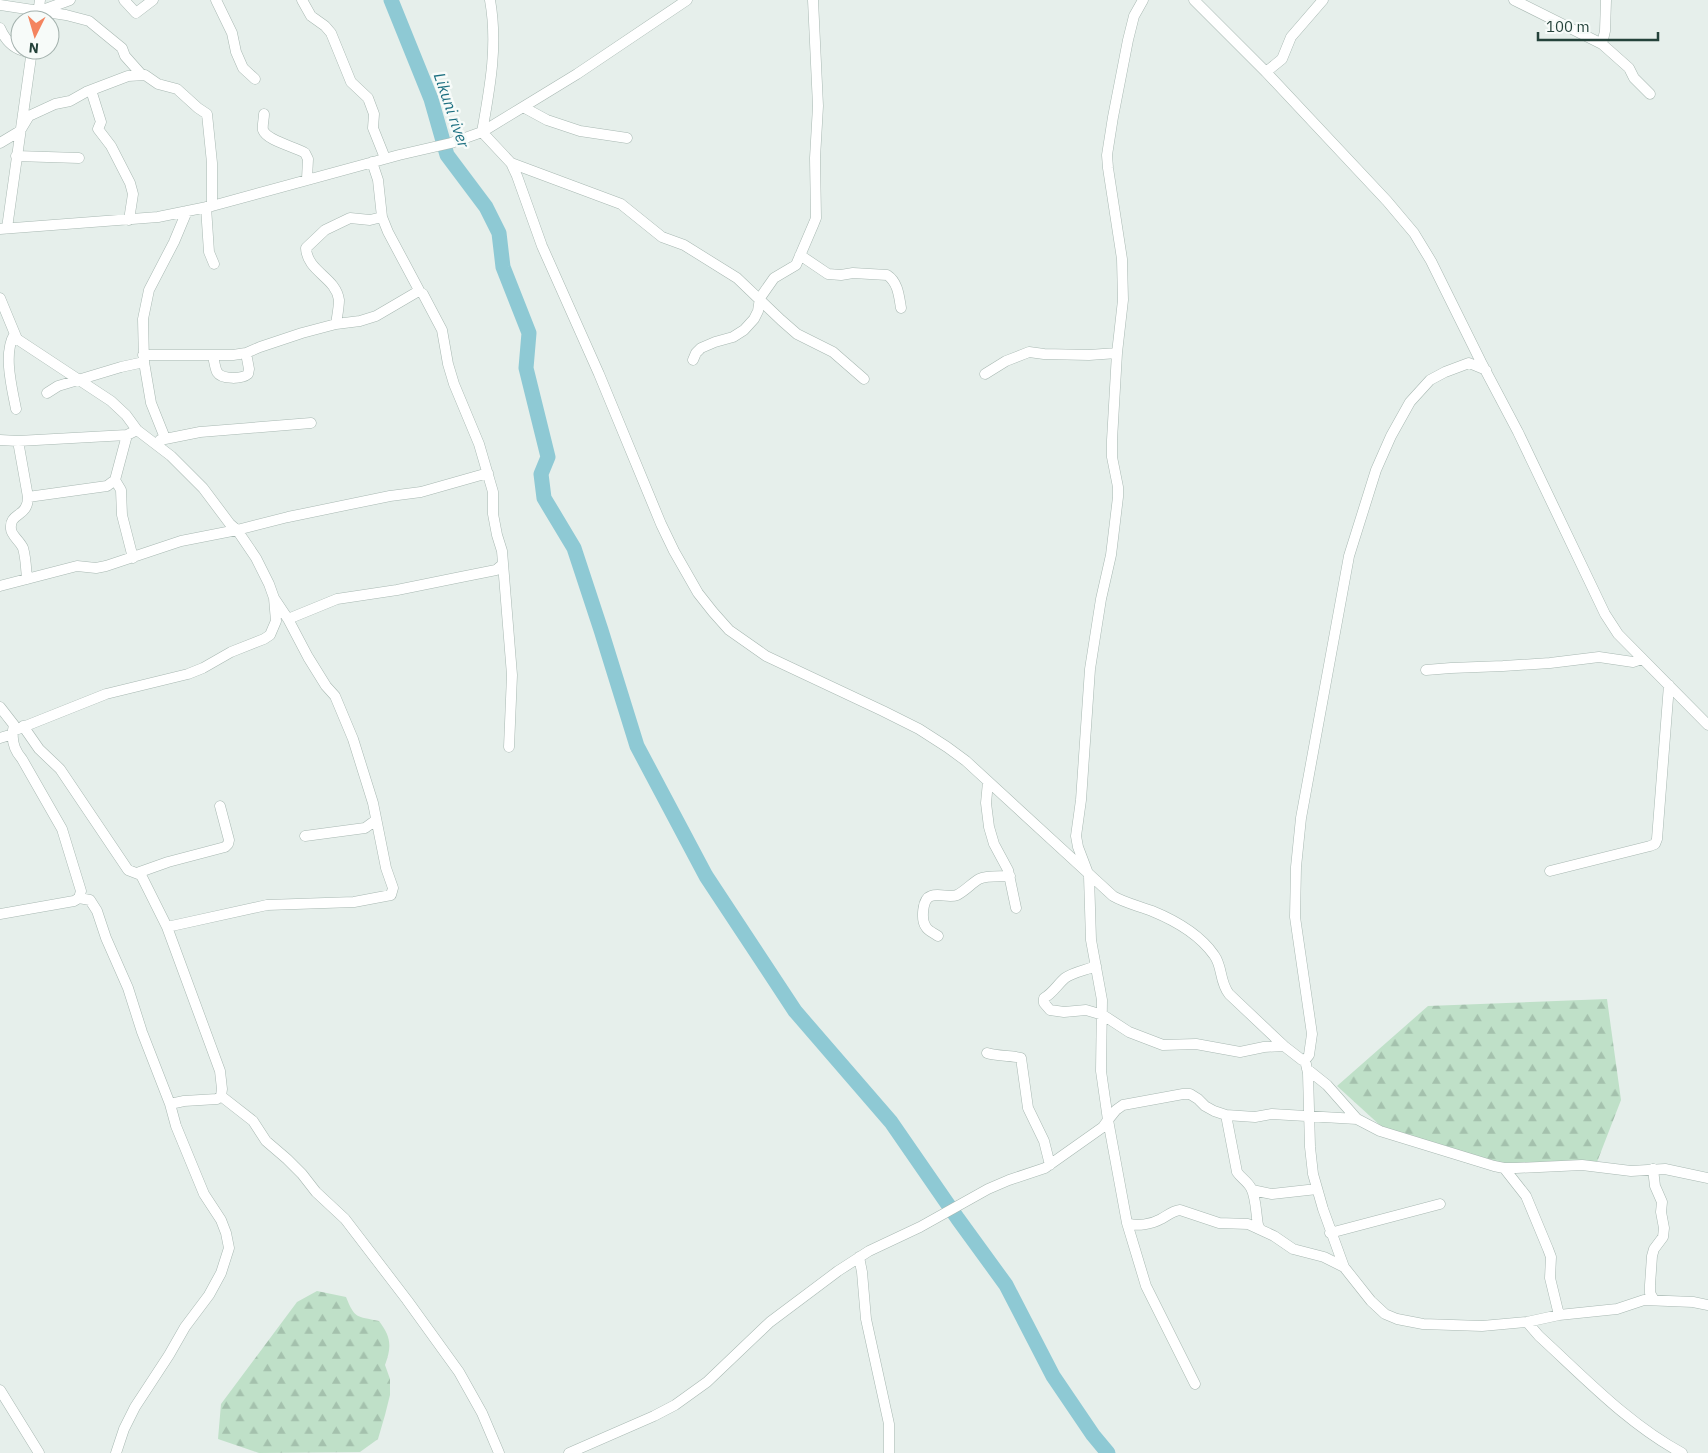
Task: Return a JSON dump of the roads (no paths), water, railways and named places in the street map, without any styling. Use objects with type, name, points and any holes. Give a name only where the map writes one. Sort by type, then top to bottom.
[{"type":"street","points":[[50,10],[70,0]]},
{"type":"street","points":[[124,0],[136,13],[153,0]]},
{"type":"street","points":[[216,0],[232,34],[236,52],[243,68],[255,79]]},
{"type":"street","points":[[302,0],[310,16],[325,26],[331,33],[351,82],[368,98],[374,114],[373,128],[384,158]]},
{"type":"street","points":[[482,132],[493,72],[494,32],[490,0]]},
{"type":"street","points":[[30,60],[4,224],[129,220],[187,212],[384,158],[438,147],[482,132],[577,74],[687,0]]},
{"type":"street","points":[[693,360],[701,348],[733,337],[744,330],[758,311],[760,298],[774,278],[796,265],[816,218],[815,158],[818,106],[813,0]]},
{"type":"street","points":[[1143,0],[1134,16],[1128,40],[1108,146],[1108,168],[1122,259],[1123,300],[1117,353],[1112,457],[1118,497],[1111,555],[1101,599],[1090,669],[1081,800],[1076,836],[1089,876],[1091,940],[1103,1015],[1101,1072],[1127,1223],[1146,1286],[1195,1384]]},
{"type":"street","points":[[1194,0],[1266,72],[1387,201],[1414,233],[1431,261],[1522,441],[1605,614],[1618,634],[1708,725]]},
{"type":"street","points":[[1266,72],[1282,58],[1291,37],[1323,0]]},
{"type":"street","points":[[1514,0],[1602,44],[1628,68],[1634,78],[1650,94]]},
{"type":"street","points":[[1602,44],[1605,31],[1606,0]]},
{"type":"street","points":[[0,5],[17,10]]},
{"type":"street","points":[[60,18],[89,21],[122,48],[125,56],[141,74]]},
{"type":"street","points":[[0,28],[10,44]]},
{"type":"street","points":[[0,142],[20,130],[29,116],[128,76],[141,74],[149,76],[158,84],[177,89],[207,114],[212,164],[209,206],[210,252],[214,264]]},
{"type":"street","points":[[91,90],[101,122],[98,129],[111,146],[130,183],[133,194],[129,220]]},
{"type":"street","points":[[523,107],[548,120],[580,131],[627,138]]},
{"type":"street","points":[[264,114],[264,132],[278,141],[305,153],[308,160],[308,179]]},
{"type":"street","points":[[482,132],[511,164],[517,176],[542,246],[674,551],[713,612],[729,630],[766,656],[857,700],[883,710],[919,729],[966,761],[1055,842],[1089,876],[1113,896],[1168,919],[1186,929],[1215,955],[1224,987],[1284,1046],[1306,1064],[1357,1119],[1380,1131],[1504,1168],[1582,1165],[1621,1171],[1674,1170],[1708,1178]]},
{"type":"street","points":[[16,156],[79,158]]},
{"type":"street","points":[[372,162],[378,180],[382,217],[396,250],[442,330],[448,364],[454,384],[474,432],[493,492],[493,514],[496,535],[502,551],[512,675],[509,747]]},
{"type":"street","points":[[511,164],[622,204],[662,237],[684,245],[737,278],[797,334],[833,352],[864,379]]},
{"type":"street","points":[[164,438],[152,409],[143,359],[143,319],[149,290],[187,212]]},
{"type":"street","points":[[336,324],[339,300],[333,284],[315,270],[306,253],[306,248],[324,230],[350,218],[370,220],[382,217]]},
{"type":"street","points":[[800,255],[828,274],[841,275],[853,272],[888,275],[896,284],[901,308]]},
{"type":"street","points":[[47,393],[58,386],[143,359],[246,353],[302,333],[376,316],[420,292]]},
{"type":"street","points":[[0,298],[17,339],[111,401],[126,415],[136,430],[171,456],[203,488],[236,530],[256,558],[274,598],[288,619],[308,657],[326,686],[335,696],[361,760],[386,868],[393,888],[391,894],[354,902],[267,905],[167,927]]},
{"type":"street","points":[[14,335],[10,342],[9,354],[10,378],[16,409]]},
{"type":"street","points":[[985,374],[1029,352],[1090,355],[1117,353]]},
{"type":"street","points":[[213,356],[217,372],[223,376],[245,377],[249,369],[246,353]]},
{"type":"street","points":[[1486,370],[1469,363],[1445,372],[1430,380],[1410,402],[1390,436],[1376,470],[1348,556],[1301,818],[1296,867],[1295,917],[1312,1034],[1306,1064],[1310,1147],[1317,1189],[1330,1233],[1344,1267],[1377,1308],[1396,1319],[1423,1324],[1482,1326],[1527,1322],[1560,1315],[1617,1309],[1644,1300],[1708,1304]]},
{"type":"street","points":[[154,442],[164,438],[200,432],[311,423]]},
{"type":"street","points":[[0,440],[18,441],[127,435],[136,430]]},
{"type":"street","points":[[28,497],[107,486],[115,480],[127,435]]},
{"type":"street","points":[[18,441],[28,505],[25,510],[15,516],[10,528],[22,547],[27,579]]},
{"type":"street","points":[[0,586],[77,566],[96,568],[106,566],[181,541],[236,530],[288,516],[390,496],[421,492],[488,473]]},
{"type":"street","points":[[115,480],[121,490],[122,515],[133,558]]},
{"type":"street","points":[[288,619],[337,599],[461,578],[496,570],[503,564]]},
{"type":"street","points":[[0,738],[23,726],[106,694],[188,674],[232,652],[264,639],[270,635],[276,621],[274,598]]},
{"type":"street","points":[[1426,670],[1550,663],[1599,657],[1633,662],[1642,659]]},
{"type":"street","points":[[1550,871],[1655,844],[1657,839],[1669,685]]},
{"type":"street","points":[[0,707],[14,724],[15,751],[22,759],[62,829],[81,891],[79,898]]},
{"type":"street","points":[[23,726],[39,749],[60,770],[128,870],[141,876],[167,927],[220,1071],[221,1096]]},
{"type":"street","points":[[988,782],[986,803],[989,827],[994,844],[1010,876],[1016,908]]},
{"type":"street","points":[[137,873],[168,862],[225,847],[229,840],[220,806]]},
{"type":"street","points":[[305,836],[358,830],[370,826],[376,820]]},
{"type":"street","points":[[938,936],[926,928],[924,922],[924,904],[931,895],[958,894],[980,879],[1010,876]]},
{"type":"street","points":[[0,914],[74,901],[79,898],[90,900],[97,910],[106,938],[128,988],[142,1032],[170,1104],[176,1126],[204,1194],[226,1233],[229,1248],[221,1273],[209,1295],[185,1327],[135,1407],[124,1429],[116,1453]]},
{"type":"street","points":[[1096,966],[1073,973],[1065,978],[1052,994],[1044,998],[1044,1003],[1050,1010],[1086,1010],[1103,1015],[1129,1032],[1164,1045],[1196,1044],[1240,1052],[1264,1047],[1284,1046]]},
{"type":"street","points":[[987,1053],[1007,1057],[1018,1056],[1021,1058],[1028,1108],[1044,1141],[1050,1165]]},
{"type":"street","points":[[569,1453],[654,1416],[682,1400],[719,1372],[770,1322],[859,1258],[886,1242],[920,1228],[988,1189],[1050,1165],[1064,1153],[1103,1127],[1123,1105],[1190,1094],[1205,1106],[1226,1115],[1255,1118],[1272,1114],[1357,1119]]},
{"type":"street","points":[[170,1104],[184,1101],[214,1100],[221,1096]]},
{"type":"street","points":[[221,1096],[253,1121],[266,1141],[287,1159],[316,1192],[345,1219],[459,1372],[482,1413],[499,1453]]},
{"type":"street","points":[[1226,1115],[1237,1172],[1252,1190],[1260,1229]]},
{"type":"street","points":[[1504,1168],[1526,1196],[1548,1249],[1550,1278],[1560,1315]]},
{"type":"street","points":[[1654,1169],[1655,1186],[1662,1202],[1661,1212],[1664,1228],[1663,1237],[1654,1249],[1652,1256],[1650,1293],[1654,1300]]},
{"type":"street","points":[[1252,1190],[1272,1194],[1317,1189]]},
{"type":"street","points":[[1330,1233],[1440,1204]]},
{"type":"street","points":[[1127,1223],[1132,1225],[1159,1221],[1175,1210],[1180,1210],[1208,1220],[1248,1224],[1274,1236],[1293,1249],[1324,1257],[1344,1267]]},
{"type":"street","points":[[859,1258],[866,1319],[889,1424],[889,1453]]},
{"type":"street","points":[[1527,1322],[1539,1336],[1635,1422],[1660,1441],[1682,1453]]},
{"type":"street","points":[[0,1392],[39,1453]]},
{"type":"waterway","name":"Likuni river","points":[[391,0],[431,99],[447,155],[486,207],[499,233],[503,267],[529,333],[526,368],[548,457],[541,474],[544,498],[574,548],[637,746],[706,876],[795,1011],[891,1122],[1006,1285],[1053,1376],[1093,1435],[1108,1453]]}]
